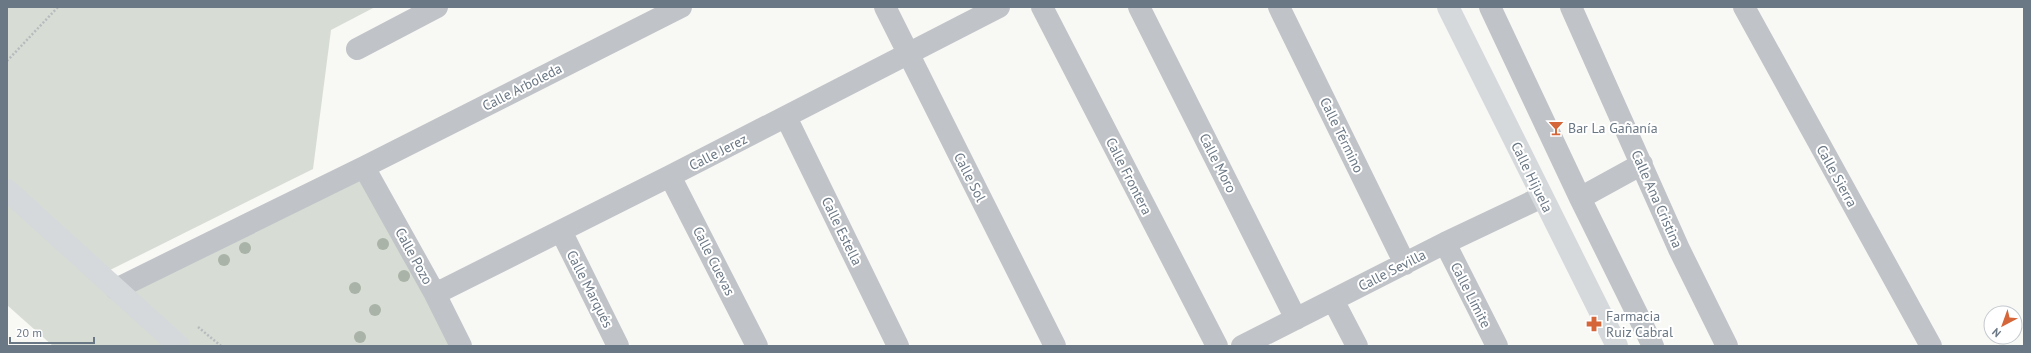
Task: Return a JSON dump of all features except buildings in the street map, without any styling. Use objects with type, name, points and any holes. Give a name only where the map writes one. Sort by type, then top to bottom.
[{"type":"street","points":[[357,49],[437,7]]},
{"type":"street","name":"Calle Arboleda","points":[[116,289],[364,167],[681,7]]},
{"type":"street","name":"Calle Sol","points":[[885,7],[1055,346]]},
{"type":"street","name":"Calle Jerez","points":[[435,294],[908,55],[999,7]]},
{"type":"street","name":"Calle Frontera","points":[[1042,7],[1217,346]]},
{"type":"street","name":"Calle Moro","points":[[1139,7],[1296,319]]},
{"type":"street","name":"Calle Término","points":[[1279,7],[1405,264]]},
{"type":"street","name":"Calle Hijuela","points":[[1448,7],[1617,346]]},
{"type":"street","points":[[1490,7],[1580,198],[1653,346]]},
{"type":"street","name":"Calle Ana Cristina","points":[[1571,7],[1642,164],[1678,249],[1727,346]]},
{"type":"street","name":"Calle Sierra","points":[[1744,7],[1931,346]]},
{"type":"street","name":"Calle Estella","points":[[786,117],[898,346]]},
{"type":"street","points":[[1580,198],[1642,164]]},
{"type":"street","name":"Calle Pozo","points":[[364,167],[435,294],[461,346]]},
{"type":"street","name":"Calle Cuevas","points":[[670,176],[757,346]]},
{"type":"street","points":[[7,190],[178,346]]},
{"type":"street","name":"Calle Sevilla","points":[[1242,346],[1445,243],[1542,197]]},
{"type":"street","name":"Calle Marqués","points":[[561,231],[618,346]]},
{"type":"street","name":"Calle Límite","points":[[1445,243],[1497,346]]},
{"type":"street","points":[[1333,300],[1357,346]]},
{"type":"path","points":[[7,61],[58,7]]},
{"type":"shaded area","points":[[7,7],[375,7],[331,30],[313,169],[100,275],[7,190]]},
{"type":"shaded area","points":[[364,167],[461,346],[179,346],[116,289]]},
{"type":"shaded area","points":[[7,197],[171,346],[53,346],[7,305]]},
{"type":"place","name":"Bar La Gañanía","points":[[1556,128]]},
{"type":"place","name":"Farmacia Ruiz Cabral","points":[[1594,324]]}]
